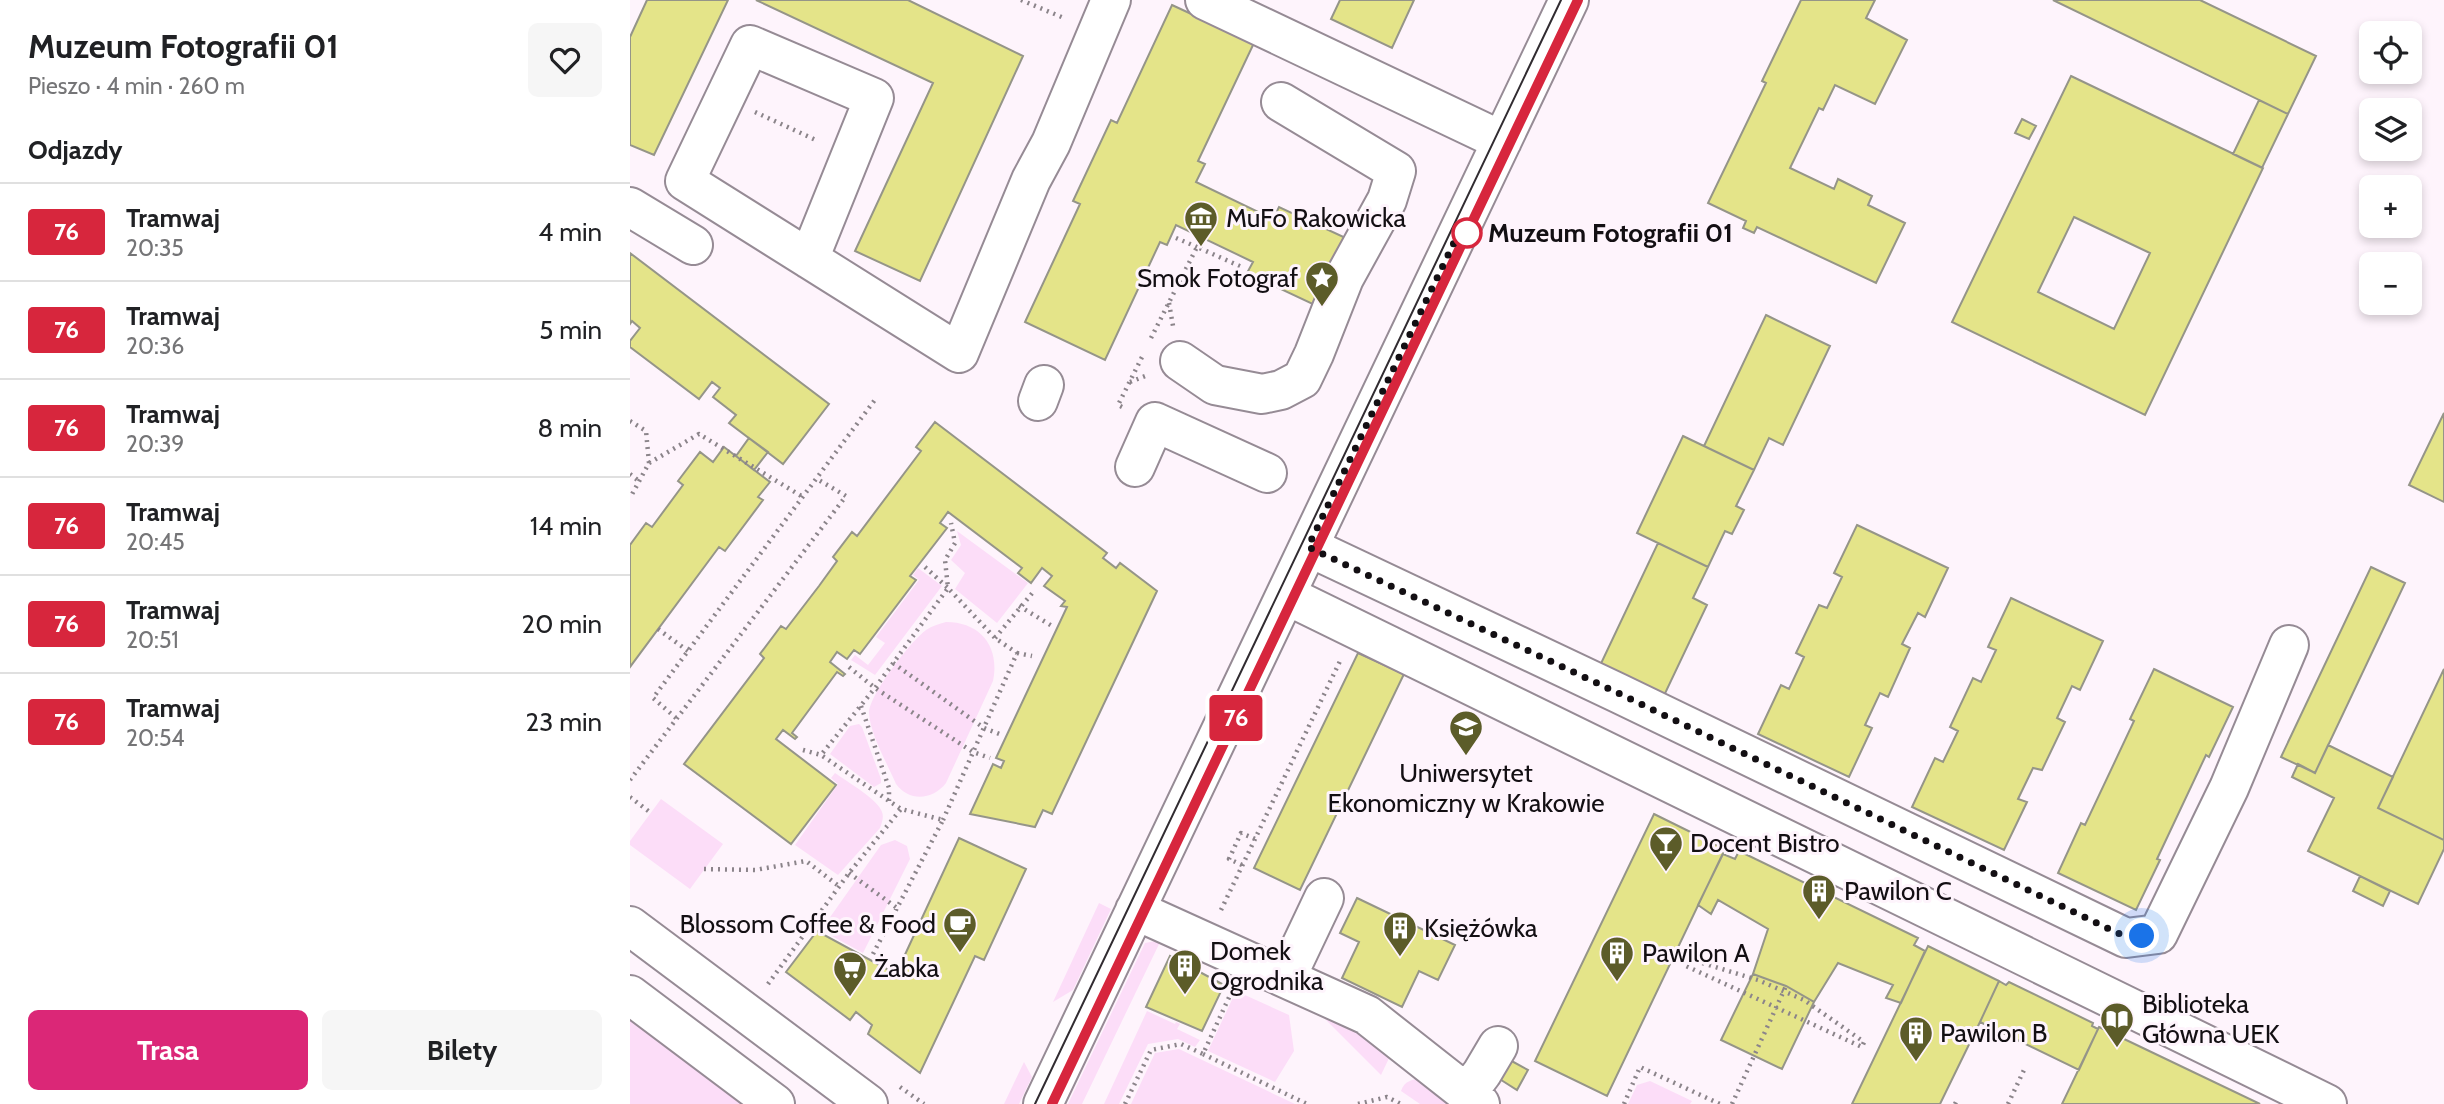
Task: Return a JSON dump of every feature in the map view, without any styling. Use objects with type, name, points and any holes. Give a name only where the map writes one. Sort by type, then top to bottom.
[{"type":"street","points":[[1205,0],[1502,141]]},
{"type":"street","points":[[1043,1104],[1569,0]]},
{"type":"street","points":[[809,259],[874,98],[750,45],[685,181],[809,259],[959,353],[1031,180],[1051,143],[1104,16]]},
{"type":"street","points":[[1180,361],[1215,385],[1262,394],[1281,390],[1302,379],[1343,278],[1387,201],[1396,171],[1276,113],[1304,46]]},
{"type":"street","points":[[630,207],[693,245]]},
{"type":"street","points":[[1135,467],[1155,422],[1267,473]]},
{"type":"street","points":[[1308,547],[2126,937],[2158,934],[2229,788],[2289,645]]},
{"type":"street","points":[[1286,595],[2327,1104]]},
{"type":"street","points":[[1286,978],[1324,898]]},
{"type":"street","points":[[1135,910],[1367,1015],[1473,1099],[1482,1073],[1498,1046]]},
{"type":"street","points":[[630,926],[868,1104]]},
{"type":"street","points":[[630,995],[775,1104]]},
{"type":"path","points":[[1021,0],[1104,16]]},
{"type":"path","points":[[1176,238],[1197,247]]},
{"type":"path","points":[[676,718],[653,698],[877,397]]},
{"type":"path","points":[[630,421],[646,431],[649,463],[630,498]]},
{"type":"path","points":[[649,463],[699,434],[803,497]]},
{"type":"path","points":[[630,474],[640,482]]},
{"type":"path","points":[[630,780],[846,496],[817,479]]},
{"type":"path","points":[[821,755],[875,688],[948,588],[945,560],[955,544],[951,523]]},
{"type":"path","points":[[925,567],[995,638],[1017,653],[1032,656]]},
{"type":"path","points":[[995,638],[1034,591]]},
{"type":"path","points":[[1019,606],[1052,626]]},
{"type":"path","points":[[658,629],[688,651]]},
{"type":"path","points":[[1206,941],[1355,630]]},
{"type":"path","points":[[873,954],[943,820],[1017,653]]},
{"type":"path","points":[[893,663],[984,728],[1002,735]]},
{"type":"path","points":[[849,667],[875,688],[974,752],[990,758]]},
{"type":"path","points":[[861,706],[889,788],[889,802]]},
{"type":"path","points":[[803,750],[821,755],[901,809],[943,820]]},
{"type":"path","points":[[630,797],[650,813]]},
{"type":"path","points":[[767,986],[849,873],[901,809]]},
{"type":"path","points":[[1242,865],[1228,859],[1241,833],[1255,839]]},
{"type":"path","points":[[704,869],[755,870],[806,861],[839,887]]},
{"type":"path","points":[[849,873],[897,908]]},
{"type":"path","points":[[1689,959],[1785,989],[1864,1042],[1862,1047],[1686,966],[1689,959]]},
{"type":"path","points":[[1203,1054],[1246,960]]},
{"type":"path","points":[[1732,1104],[1785,989]]},
{"type":"path","points":[[1125,1104],[1151,1050],[1181,1044],[1307,1104]]},
{"type":"path","points":[[1624,1104],[1640,1067],[1720,1104]]},
{"type":"path","points":[[2008,1104],[2024,1070]]},
{"type":"path","points":[[1358,1104],[1387,1097],[1401,1104]]},
{"type":"path","points":[[1955,1104],[1961,1104]]},
{"type":"shaded area","points":[[957,531],[1028,583],[997,623],[955,589],[965,573],[951,560],[961,545]]},
{"type":"shaded area","points":[[918,568],[942,586],[875,675],[851,660],[855,655],[868,665],[885,643],[876,637],[919,580],[913,575]]},
{"type":"shaded area","points":[[946,622],[969,626],[985,639],[994,657],[993,681],[946,783],[928,796],[914,796],[901,790],[896,784],[876,740],[869,713],[883,682],[911,645],[926,630]]},
{"type":"shaded area","points":[[859,724],[881,779],[881,783],[874,787],[830,754],[850,726]]},
{"type":"shaded area","points":[[835,773],[875,802],[883,816],[880,828],[838,875],[795,845],[838,784],[831,778]]},
{"type":"shaded area","points":[[661,799],[723,844],[690,889],[630,845],[630,841]]},
{"type":"shaded area","points":[[895,840],[907,846],[910,859],[863,953],[821,930],[881,845]]},
{"type":"shaded area","points":[[1099,903],[1111,909],[1073,990],[1053,1002]]},
{"type":"shaded area","points":[[1161,940],[1082,1104],[1068,1104],[1145,943]]},
{"type":"shaded area","points":[[1236,991],[1289,1015],[1294,1051],[1275,1082],[1208,1051]]},
{"type":"shaded area","points":[[630,1004],[760,1104],[630,1104]]},
{"type":"shaded area","points":[[1147,1011],[1180,1024],[1177,1029],[1200,1040],[1195,1047],[1178,1039],[1148,1044],[1119,1104],[1104,1104]]},
{"type":"shaded area","points":[[1321,1015],[1357,1031],[1392,1052],[1381,1075]]},
{"type":"shaded area","points":[[1179,1049],[1295,1104],[1131,1104],[1155,1053]]},
{"type":"shaded area","points":[[1024,1062],[1032,1077],[1019,1104],[1004,1104]]},
{"type":"shaded area","points":[[1422,1078],[1461,1104],[1420,1104],[1401,1091],[1407,1083]]},
{"type":"shaded area","points":[[1650,1081],[1692,1101],[1690,1104],[1628,1104],[1637,1085]]},
{"type":"building","points":[[647,0],[728,0],[654,155],[630,145],[630,37]]},
{"type":"building","points":[[756,0],[908,0],[1023,56],[920,281],[855,251],[933,83]]},
{"type":"building","points":[[1340,0],[1414,0],[1392,48],[1331,19]]},
{"type":"building","points":[[1801,0],[1875,0],[1866,18],[1907,40],[1875,104],[1835,85],[1823,110],[1819,108],[1790,168],[1834,189],[1838,179],[1872,196],[1868,205],[1905,223],[1876,283],[1757,227],[1754,233],[1743,228],[1746,221],[1708,203],[1766,83],[1762,81]]},
{"type":"building","points":[[2053,0],[2200,0],[2316,56],[2288,114]]},
{"type":"building","points":[[1172,5],[1254,43],[1198,161],[1205,164],[1196,182],[1273,219],[1279,207],[1350,240],[1319,307],[1247,273],[1253,262],[1176,225],[1167,245],[1160,242],[1105,360],[1025,322],[1080,204],[1073,201],[1111,120],[1117,123]]},
{"type":"building","points":[[2071,76],[2263,168],[2145,415],[1952,322]],"holes":[[[2074,217],[2150,253],[2114,329],[2038,292]]]},
{"type":"building","points":[[2259,100],[2288,114],[2262,168],[2233,154]]},
{"type":"building","points":[[2022,119],[2036,126],[2029,139],[2015,133]]},
{"type":"building","points":[[630,253],[829,404],[783,464],[729,423],[736,415],[713,397],[720,388],[712,382],[699,399],[630,347],[630,341],[640,328],[632,321],[630,324]]},
{"type":"building","points":[[1766,315],[1830,346],[1783,445],[1769,438],[1754,470],[1704,446]]},
{"type":"building","points":[[2444,413],[2444,502],[2409,485]]},
{"type":"building","points":[[935,422],[1107,553],[1103,558],[1116,568],[1120,563],[1157,591],[1052,814],[1043,810],[1035,827],[970,814],[993,764],[1001,768],[1004,761],[996,758],[1067,607],[1061,606],[1065,601],[1044,586],[1052,576],[1042,568],[1031,583],[1018,573],[1022,568],[948,512],[940,523],[947,528],[910,576],[916,580],[860,654],[854,650],[847,659],[837,652],[830,662],[845,674],[843,676],[837,672],[792,733],[797,737],[795,739],[783,730],[776,739],[836,785],[791,844],[684,764],[764,658],[760,654],[781,626],[786,629],[837,561],[833,557],[852,532],[857,536],[921,451],[916,447]]},
{"type":"building","points":[[1683,436],[1754,470],[1736,506],[1744,510],[1732,534],[1725,531],[1708,567],[1637,533]]},
{"type":"building","points":[[749,438],[768,452],[754,470],[736,456]]},
{"type":"building","points":[[724,447],[770,482],[758,497],[763,500],[725,551],[719,547],[630,667],[630,545],[646,523],[652,527],[683,485],[678,481],[700,452],[713,462]]},
{"type":"building","points":[[1857,525],[1948,568],[1925,617],[1918,613],[1902,644],[1910,648],[1888,697],[1880,693],[1865,725],[1872,728],[1849,777],[1758,734],[1781,685],[1789,689],[1804,657],[1796,653],[1819,605],[1827,608],[1842,577],[1834,573]]},
{"type":"building","points":[[1658,543],[1708,567],[1693,598],[1707,605],[1660,704],[1596,674]]},
{"type":"building","points":[[2371,567],[2405,583],[2315,773],[2281,757]]},
{"type":"building","points":[[2011,598],[2103,641],[2080,690],[2072,686],[2057,718],[2065,722],[2042,770],[2033,768],[2018,799],[2027,802],[2004,850],[1912,807],[1935,758],[1943,762],[1958,731],[1950,727],[1973,678],[1981,682],[1996,650],[1988,647]]},
{"type":"building","points":[[1358,653],[1404,674],[1300,890],[1254,868]]},
{"type":"building","points":[[2154,669],[2233,707],[2209,757],[2206,755],[2136,910],[2058,873],[2081,823],[2085,825],[2134,721],[2130,719]]},
{"type":"building","points":[[2444,669],[2444,840],[2378,808]]},
{"type":"building","points":[[2328,745],[2393,777],[2378,808],[2444,840],[2444,849],[2418,904],[2308,851],[2334,798],[2292,777],[2298,764],[2315,773]]},
{"type":"building","name":"Pawilon A","points":[[1654,814],[1725,849],[1607,1096],[1535,1061]]},
{"type":"building","points":[[959,838],[1026,869],[984,960],[975,956],[920,1073],[868,1034],[872,1025],[856,1012],[850,1020],[786,972],[817,931],[896,974]]},
{"type":"building","name":"Pawilon C","points":[[1739,851],[1918,938],[1914,945],[1925,951],[1901,1003],[1886,998],[1893,985],[1838,963],[1814,1002],[1786,986],[1753,974],[1768,929],[1718,900],[1711,914],[1698,905],[1723,854],[1735,859]]},
{"type":"building","points":[[2360,876],[2390,891],[2383,906],[2353,891]]},
{"type":"building","name":"Księżówka","points":[[1357,898],[1455,945],[1438,980],[1419,971],[1402,1007],[1342,978],[1359,942],[1340,933]]},
{"type":"building","name":"Pawilon B","points":[[1928,946],[1999,981],[1980,1022],[1940,1104],[1852,1104]]},
{"type":"building","name":"Domek Ogrodnika","points":[[1170,956],[1224,985],[1202,1031],[1146,1007]]},
{"type":"building","points":[[1753,974],[1786,986],[1814,1002],[1782,1069],[1721,1040]]},
{"type":"building","points":[[1999,981],[2006,985],[2009,982],[2093,1023],[2092,1026],[2098,1029],[2079,1070],[1980,1022]]},
{"type":"building","name":"Biblioteka Główna UEK","points":[[2099,1027],[2260,1104],[2062,1104]]},
{"type":"building","points":[[1508,1059],[1528,1070],[1517,1090],[1498,1078]]},
{"type":"tram line","points":[[1035,1104],[1561,0]]},
{"type":"tram line","points":[[1052,1104],[1578,0]]},
{"type":"tram line","name":"76","points":[[1052,1104],[1578,0]]},
{"type":"place","name":"Muzeum Fotografii 01","points":[[1467,233]]},
{"type":"place","name":"MuFo Rakowicka","points":[[1201,248]]},
{"type":"place","name":"Smok Fotograf","points":[[1322,308]]},
{"type":"place","name":"Uniwersytet Ekonomiczny w Krakowie","points":[[1466,757]]},
{"type":"place","name":"Docent Bistro","points":[[1666,873]]},
{"type":"place","name":"Pawilon C","points":[[1819,921]]},
{"type":"place","name":"Blossom Coffee & Food","points":[[960,954]]},
{"type":"place","name":"Księżówka","points":[[1400,958]]},
{"type":"place","name":"Pawilon A","points":[[1617,983]]},
{"type":"place","name":"Domek Ogrodnika","points":[[1185,996]]},
{"type":"place","name":"Żabka","points":[[850,998]]},
{"type":"place","name":"Biblioteka Główna UEK","points":[[2117,1049]]},
{"type":"place","name":"Pawilon B","points":[[1916,1063]]},
{"type":"route","points":[[1467,233],[1461,228],[1308,547],[2126,937],[2142,936]]}]
